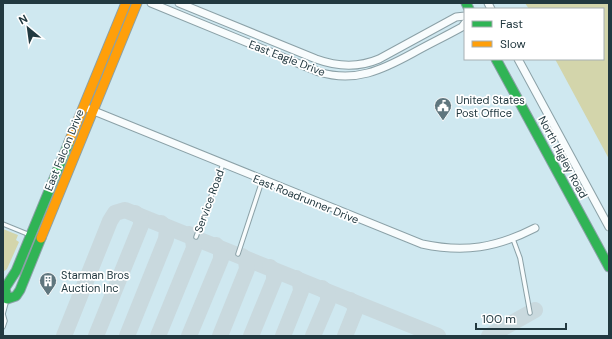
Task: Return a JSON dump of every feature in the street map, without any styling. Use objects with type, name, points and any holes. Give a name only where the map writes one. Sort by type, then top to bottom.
[{"type":"street","name":"East Falcon Drive","points":[[126,3],[16,271],[3,289],[3,293],[7,298],[16,296],[20,290],[137,3]]},
{"type":"street","name":"East Eagle Drive","points":[[151,3],[320,72],[335,76],[351,77],[369,74],[384,69],[462,27],[464,24]]},
{"type":"street","name":"East Eagle Drive","points":[[179,3],[327,63],[350,66],[369,63],[379,59],[456,17],[464,16]]},
{"type":"street","points":[[234,37],[238,27]]},
{"type":"street","name":"North Higley Road","points":[[497,60],[609,267]]},
{"type":"street","name":"North Higley Road","points":[[519,60],[609,227]]},
{"type":"street","name":"East Roadrunner Drive","points":[[83,107],[262,181],[422,244],[449,249],[495,245],[513,239],[535,228]]},
{"type":"lane","name":"Service Road","points":[[196,237],[223,164]]},
{"type":"lane","points":[[238,254],[262,181]]},
{"type":"lane","points":[[3,224],[31,235]]},
{"type":"lane","points":[[513,239],[520,258],[530,313]]},
{"type":"lane","name":"East Falcon Drive","points":[[3,327],[6,321],[4,314],[7,298]]},
{"type":"green space","points":[[525,3],[609,3],[609,159],[556,60],[604,60],[604,8],[528,8]]},
{"type":"green space","points":[[3,229],[18,235],[16,240],[19,242],[7,269],[3,272]]},
{"type":"taxiway","points":[[64,336],[110,221],[115,213],[125,210],[438,336]]},
{"type":"taxiway","points":[[96,336],[141,225],[141,218],[135,213]]},
{"type":"taxiway","points":[[127,336],[166,239],[167,229],[161,223]]},
{"type":"taxiway","points":[[158,336],[194,248],[193,239],[189,234]]},
{"type":"taxiway","points":[[189,336],[221,259],[221,251],[216,245]]},
{"type":"taxiway","points":[[220,336],[247,269],[246,260],[242,256]]},
{"type":"taxiway","points":[[251,336],[274,280],[274,272],[270,267]]},
{"type":"taxiway","points":[[283,336],[301,291],[300,282],[296,278]]},
{"type":"taxiway","points":[[313,336],[328,301],[328,294],[322,288]]},
{"type":"taxiway","points":[[345,336],[355,311],[355,306],[350,300]]},
{"type":"taxiway","points":[[489,336],[535,310]]},
{"type":"traffic: fast","points":[[466,3],[468,8]]},
{"type":"traffic: fast","points":[[497,60],[609,267]]},
{"type":"traffic: fast","points":[[41,238],[20,290],[16,296],[7,299],[5,288],[16,271],[69,142]]},
{"type":"traffic: slow","points":[[69,142],[126,3]]},
{"type":"traffic: slow","points":[[41,238],[137,3]]},
{"type":"place","name":"United States Post Office","points":[[443,121]]},
{"type":"place","name":"Starman Bros Auction Inc","points":[[48,296]]}]
